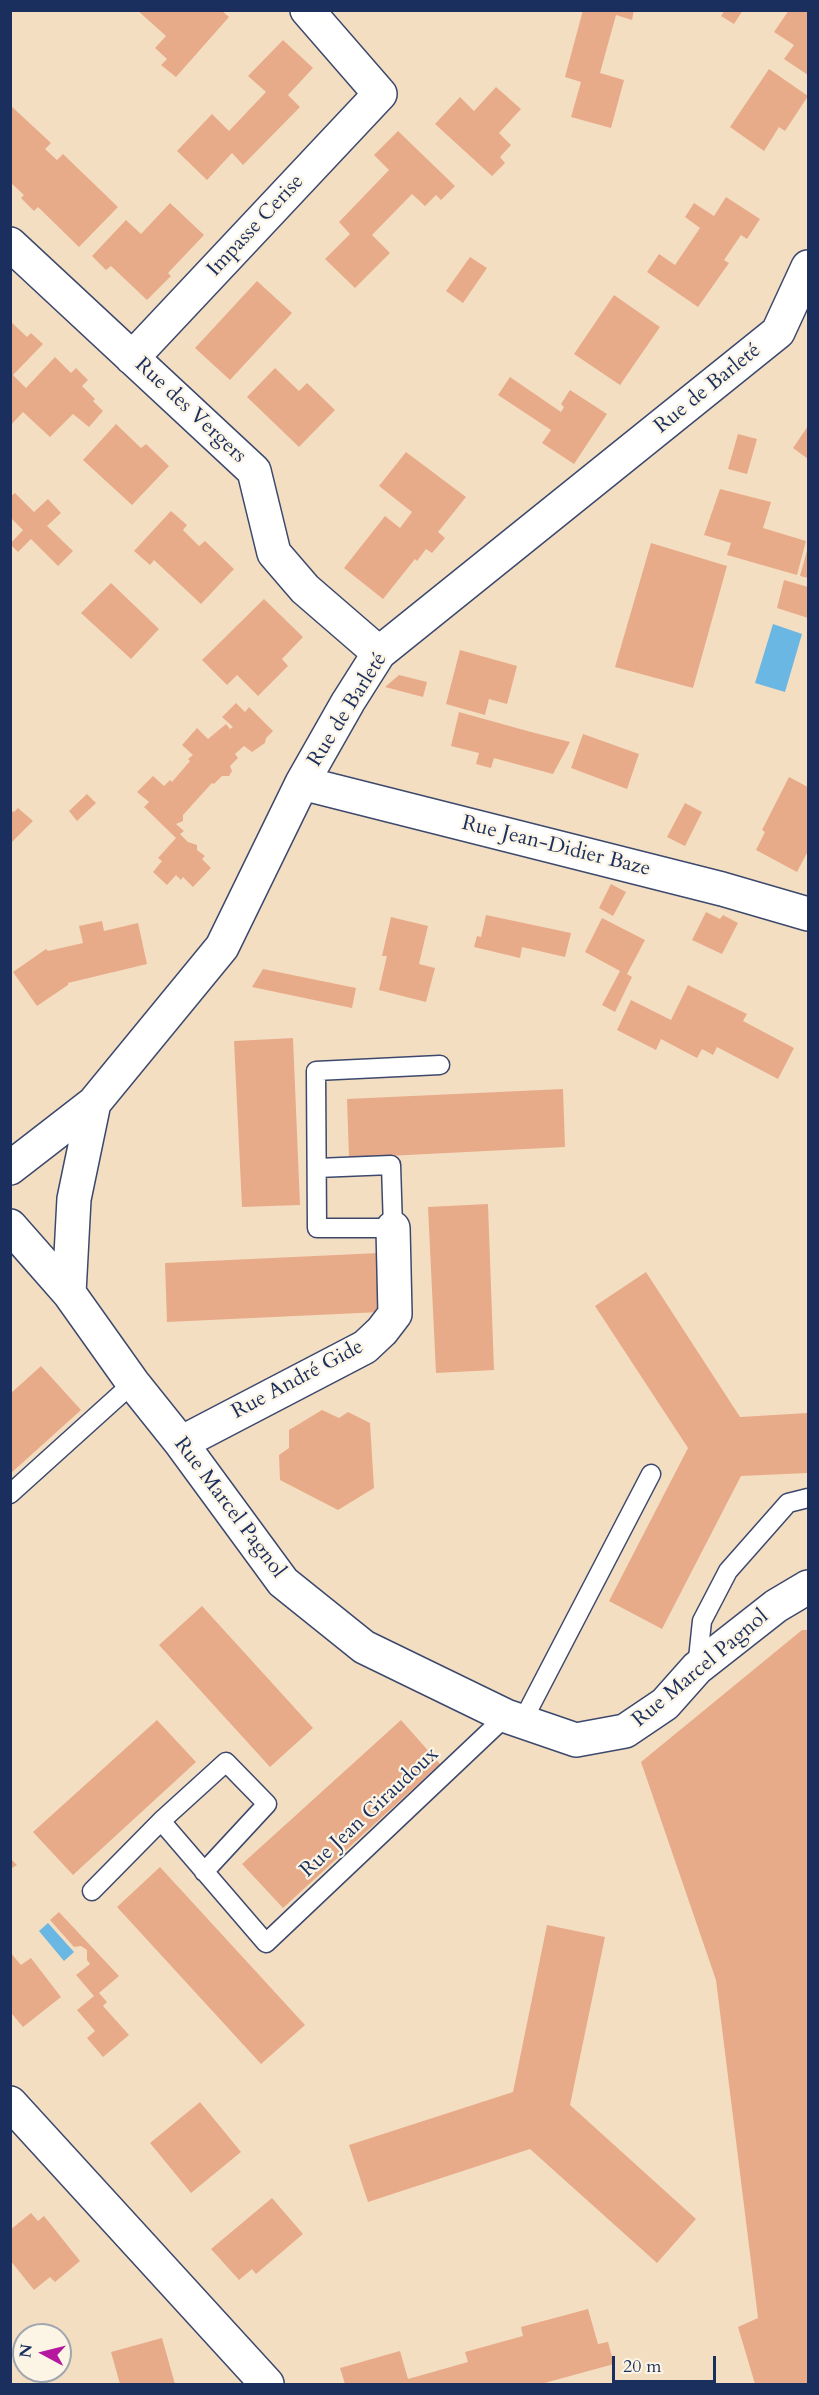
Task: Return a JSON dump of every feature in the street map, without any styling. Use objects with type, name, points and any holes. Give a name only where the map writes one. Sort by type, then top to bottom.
[{"type":"street","name":"Impasse Cerise","points":[[132,358],[380,94],[307,10]]},
{"type":"street","name":"Rue des Vergers","points":[[10,244],[254,471],[274,553],[305,589],[379,653]]},
{"type":"street","name":"Rue de Barleté","points":[[778,332],[808,267]]},
{"type":"street","name":"Rue de Barleté","points":[[10,1168],[93,1103],[222,947],[302,783],[379,653],[778,332],[808,314]]},
{"type":"street","name":"Rue Jean-Didier Baze","points":[[302,783],[722,889],[808,914]]},
{"type":"street","points":[[69,1293],[74,1199],[93,1103]]},
{"type":"street","name":"Rue Marcel Pagnol","points":[[10,1226],[69,1293],[133,1383],[181,1443],[283,1582],[364,1647],[514,1719],[576,1740],[625,1731],[665,1704],[697,1668],[776,1606],[808,1587]]},
{"type":"street","name":"Rue André Gide","points":[[181,1443],[365,1347],[382,1331],[395,1314],[393,1228]]},
{"type":"street","points":[[10,2103],[267,2385]]},
{"type":"lane","points":[[317,1168],[391,1165],[393,1228],[318,1228],[317,1168],[316,1071],[440,1065]]},
{"type":"lane","points":[[10,1494],[133,1383]]},
{"type":"lane","name":"Rue Jean Giraudoux","points":[[204,1872],[266,1943],[514,1719],[651,1474]]},
{"type":"lane","points":[[697,1668],[702,1621],[728,1571],[788,1503],[808,1498]]},
{"type":"lane","points":[[92,1891],[162,1821],[226,1762],[267,1803],[204,1872],[162,1821]]},
{"type":"water","points":[[773,624],[802,634],[785,692],[755,683]]},
{"type":"water","points":[[48,1923],[74,1952],[64,1961],[39,1931]]},
{"type":"building","points":[[137,10],[221,10],[229,17],[176,77],[161,65],[167,59],[155,48],[166,36]]},
{"type":"building","points":[[583,10],[634,10],[632,20],[616,15],[600,73],[624,80],[611,128],[571,117],[581,82],[565,77]]},
{"type":"building","points":[[725,10],[743,10],[734,24],[721,16]]},
{"type":"building","points":[[789,10],[808,10],[808,75],[784,59],[794,45],[774,32]]},
{"type":"building","points":[[283,40],[313,68],[288,95],[300,107],[243,165],[232,153],[207,180],[177,151],[212,114],[229,131],[266,92],[248,76]]},
{"type":"building","points":[[769,69],[808,96],[785,131],[779,127],[764,151],[730,127]]},
{"type":"building","points":[[496,87],[521,109],[499,133],[511,145],[500,157],[505,163],[492,176],[435,124],[460,97],[474,111]]},
{"type":"building","points":[[10,105],[51,143],[45,149],[57,160],[63,154],[118,207],[79,247],[38,207],[34,211],[21,198],[24,195],[10,182]]},
{"type":"building","points":[[398,131],[455,186],[441,200],[436,195],[425,206],[412,194],[372,235],[390,253],[355,288],[325,259],[350,234],[339,222],[389,170],[374,155]]},
{"type":"building","points":[[726,197],[760,219],[747,239],[741,235],[724,260],[729,263],[698,307],[647,272],[659,254],[675,265],[700,228],[685,217],[694,203],[714,216]]},
{"type":"building","points":[[170,203],[204,235],[168,273],[171,276],[147,300],[111,266],[106,270],[92,256],[126,220],[141,234]]},
{"type":"building","points":[[470,257],[487,268],[463,303],[446,291]]},
{"type":"building","points":[[257,281],[292,313],[230,380],[195,348]]},
{"type":"building","points":[[614,295],[660,327],[620,385],[574,354]]},
{"type":"building","points":[[10,321],[27,337],[31,333],[43,344],[13,375],[26,388],[55,357],[71,373],[76,368],[88,380],[82,386],[103,411],[89,427],[73,414],[50,437],[23,412],[10,426]]},
{"type":"building","points":[[275,368],[299,391],[307,383],[335,410],[299,447],[247,397]]},
{"type":"building","points":[[510,377],[561,412],[564,407],[561,404],[570,390],[607,414],[574,464],[542,443],[551,430],[498,395]]},
{"type":"building","points":[[116,424],[141,448],[146,444],[169,466],[132,505],[83,460]]},
{"type":"building","points":[[808,426],[808,459],[793,448]]},
{"type":"building","points":[[738,434],[757,439],[747,474],[728,469]]},
{"type":"building","points":[[406,452],[466,497],[438,532],[445,538],[432,553],[426,549],[417,561],[415,559],[383,599],[344,568],[385,516],[400,528],[412,512],[379,486]]},
{"type":"building","points":[[720,489],[771,502],[763,528],[806,541],[797,575],[727,555],[731,543],[704,535]]},
{"type":"building","points":[[15,493],[34,512],[48,499],[61,513],[47,526],[73,551],[58,566],[31,539],[18,552],[10,544],[23,530],[10,517],[10,497]]},
{"type":"building","points":[[171,511],[187,525],[183,530],[199,546],[205,541],[234,569],[201,604],[154,560],[150,565],[134,551]]},
{"type":"building","points":[[651,543],[727,566],[693,688],[615,667]]},
{"type":"building","points":[[808,547],[808,578],[800,576]]},
{"type":"building","points":[[784,580],[808,587],[808,618],[777,608]]},
{"type":"building","points":[[111,583],[159,629],[131,659],[81,613]]},
{"type":"building","points":[[264,599],[303,637],[282,659],[288,666],[258,696],[237,675],[227,685],[202,660]]},
{"type":"building","points":[[460,650],[517,666],[507,704],[489,699],[485,715],[446,704]]},
{"type":"building","points":[[399,675],[427,682],[423,697],[385,687]]},
{"type":"building","points":[[236,703],[245,712],[249,707],[273,731],[266,738],[265,743],[252,752],[244,746],[235,754],[238,758],[230,766],[232,771],[229,776],[222,776],[214,784],[212,783],[183,815],[183,821],[176,824],[184,831],[180,834],[188,842],[197,845],[197,850],[205,856],[202,859],[211,868],[193,887],[183,877],[181,880],[176,875],[167,885],[153,872],[162,861],[158,858],[176,838],[144,807],[149,802],[137,792],[153,776],[164,786],[170,780],[172,782],[193,755],[182,745],[197,728],[208,739],[226,724],[230,729],[233,727],[222,717]]},
{"type":"building","points":[[459,712],[570,742],[553,774],[494,758],[491,768],[476,764],[479,753],[451,746]]},
{"type":"building","points":[[583,734],[639,754],[627,789],[571,768]]},
{"type":"building","points":[[789,777],[808,787],[808,851],[797,872],[756,850],[765,832],[762,830]]},
{"type":"building","points":[[87,794],[96,803],[77,821],[69,811]]},
{"type":"building","points":[[685,803],[702,812],[685,846],[667,837]]},
{"type":"building","points":[[18,808],[33,821],[10,844],[10,810],[14,812]]},
{"type":"building","points":[[611,884],[626,892],[613,916],[599,908]]},
{"type":"building","points":[[706,912],[720,919],[723,915],[738,923],[722,954],[692,940]]},
{"type":"building","points":[[486,915],[571,933],[565,957],[522,947],[520,958],[474,947],[477,936],[481,937]]},
{"type":"building","points":[[391,917],[428,926],[419,964],[435,968],[426,1002],[379,990],[387,956],[382,956]]},
{"type":"building","points":[[602,918],[645,940],[627,974],[632,977],[615,1012],[602,1005],[620,971],[585,952]]},
{"type":"building","points":[[102,921],[104,931],[138,923],[147,964],[68,983],[37,1006],[13,972],[46,949],[48,951],[83,943],[79,926]]},
{"type":"building","points":[[263,969],[356,988],[352,1008],[252,987]]},
{"type":"building","points":[[688,985],[747,1014],[743,1021],[794,1048],[778,1079],[717,1047],[713,1055],[702,1049],[697,1058],[661,1039],[656,1050],[617,1030],[631,1000],[671,1020]]},
{"type":"building","points":[[293,1038],[300,1205],[242,1207],[234,1041]]},
{"type":"building","points":[[563,1089],[565,1147],[349,1158],[347,1099]]},
{"type":"building","points":[[488,1204],[494,1370],[436,1373],[428,1207]]},
{"type":"building","points":[[379,1253],[381,1312],[167,1322],[165,1263]]},
{"type":"building","points":[[646,1272],[740,1417],[808,1413],[808,1473],[741,1476],[662,1629],[609,1601],[688,1448],[595,1306]]},
{"type":"building","points":[[41,1366],[81,1410],[10,1474],[10,1394]]},
{"type":"building","points":[[322,1410],[339,1418],[348,1412],[370,1423],[374,1488],[338,1510],[280,1480],[279,1455],[289,1448],[289,1430]]},
{"type":"building","points":[[202,1606],[313,1728],[270,1767],[159,1645]]},
{"type":"building","points":[[802,1630],[808,1630],[808,2384],[755,2384],[738,2327],[758,2318],[716,1980],[641,1762]]},
{"type":"building","points":[[157,1720],[196,1762],[73,1875],[33,1832]]},
{"type":"building","points":[[401,1720],[440,1764],[283,1908],[242,1864]]},
{"type":"building","points":[[10,1858],[17,1865],[10,1869]]},
{"type":"building","points":[[160,1867],[305,2025],[261,2064],[117,1907]]},
{"type":"building","points":[[59,1912],[119,1976],[99,1993],[107,2002],[103,2006],[129,2035],[103,2057],[87,2038],[95,2031],[77,2010],[94,1996],[76,1975],[90,1964],[87,1960],[87,1950],[81,1946],[74,1947],[50,1920]]},
{"type":"building","points":[[547,1925],[605,1937],[570,2105],[696,2219],[657,2263],[530,2149],[368,2202],[349,2145],[513,2092]]},
{"type":"building","points":[[10,1952],[21,1965],[31,1958],[61,1997],[23,2027],[12,2014],[10,2015]]},
{"type":"building","points":[[200,2102],[241,2152],[191,2193],[150,2143]]},
{"type":"building","points":[[272,2198],[303,2234],[256,2274],[252,2269],[239,2280],[211,2249]]},
{"type":"building","points":[[31,2213],[38,2221],[44,2216],[80,2261],[55,2282],[50,2277],[34,2290],[10,2260],[10,2230]]},
{"type":"building","points":[[588,2309],[598,2344],[608,2342],[614,2364],[541,2384],[345,2384],[340,2368],[400,2351],[408,2379],[468,2362],[465,2352],[523,2336],[521,2327]]},
{"type":"building","points":[[162,2338],[175,2384],[120,2384],[111,2352]]}]
